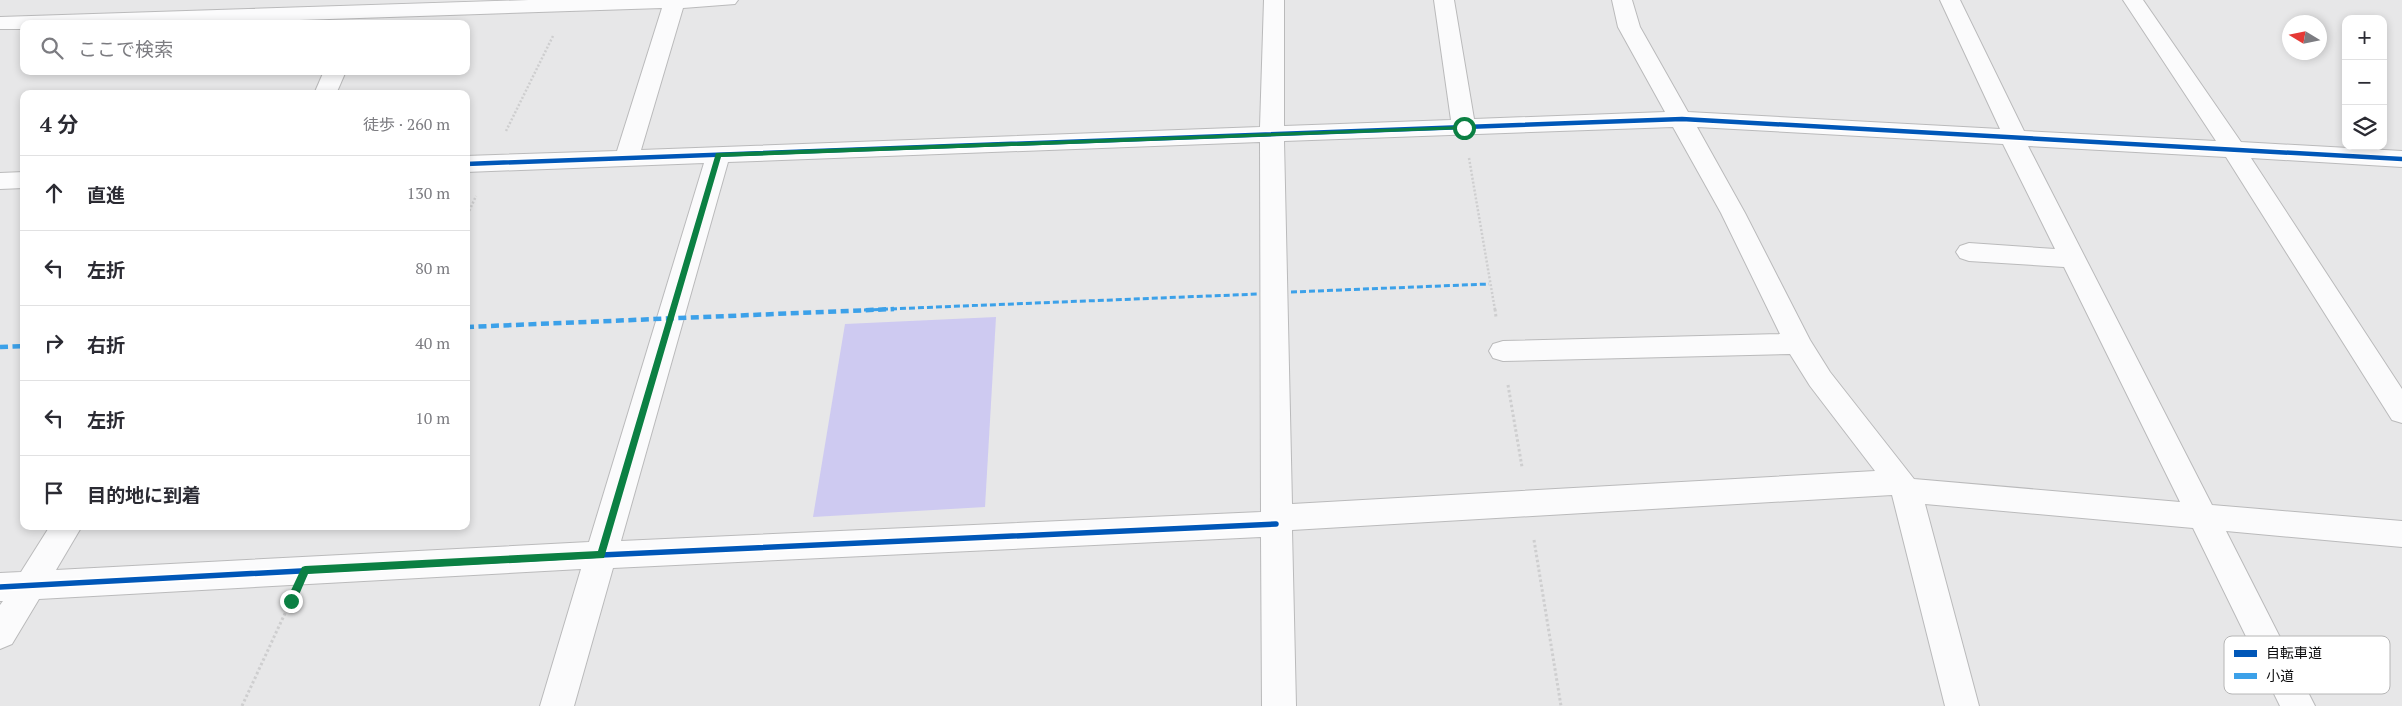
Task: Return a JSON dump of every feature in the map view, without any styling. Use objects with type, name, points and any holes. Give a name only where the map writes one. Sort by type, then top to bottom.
[{"type":"street","points":[[98,20],[728,0]]},
{"type":"street","points":[[1274,0],[1272,134],[1279,706]]},
{"type":"street","points":[[1444,0],[1464,128]]},
{"type":"street","points":[[1622,0],[1629,27],[1733,213],[1798,344],[1820,379],[1903,486],[1962,706]]},
{"type":"street","points":[[1950,0],[2014,138],[2263,636]]},
{"type":"street","points":[[2134,0],[2233,149],[2402,412]]},
{"type":"street","points":[[626,158],[674,1]]},
{"type":"street","points":[[0,23],[20,22]]},
{"type":"street","points":[[327,90],[333,75]]},
{"type":"street","points":[[470,164],[1682,119],[2402,159]]},
{"type":"street","points":[[556,706],[718,154]]},
{"type":"street","points":[[0,180],[20,180]]},
{"type":"street","points":[[1969,252],[2073,258]]},
{"type":"street","points":[[1503,351],[1798,344]]},
{"type":"street","points":[[15,586],[1276,521],[1528,505],[1903,486],[2402,534]]},
{"type":"street","points":[[0,634],[15,586],[64,530]]},
{"type":"street","points":[[2292,694],[2298,706]]},
{"type":"path","points":[[470,209],[568,5]]},
{"type":"path","points":[[1464,128],[1562,706]]},
{"type":"path","points":[[242,706],[305,570]]},
{"type":"shaded area","points":[[996,317],[985,507],[813,517],[845,324]]},
{"type":"marked path","points":[[1291,292],[1489,284]]},
{"type":"marked path","points":[[470,327],[1258,294]]},
{"type":"marked path","points":[[0,347],[20,346]]},
{"type":"cycle path","points":[[470,164],[1682,119],[2402,159]]},
{"type":"cycle path","points":[[0,587],[601,555],[1276,524]]},
{"type":"route","points":[[291,601],[305,570],[601,555],[718,154],[1464,128]]}]
